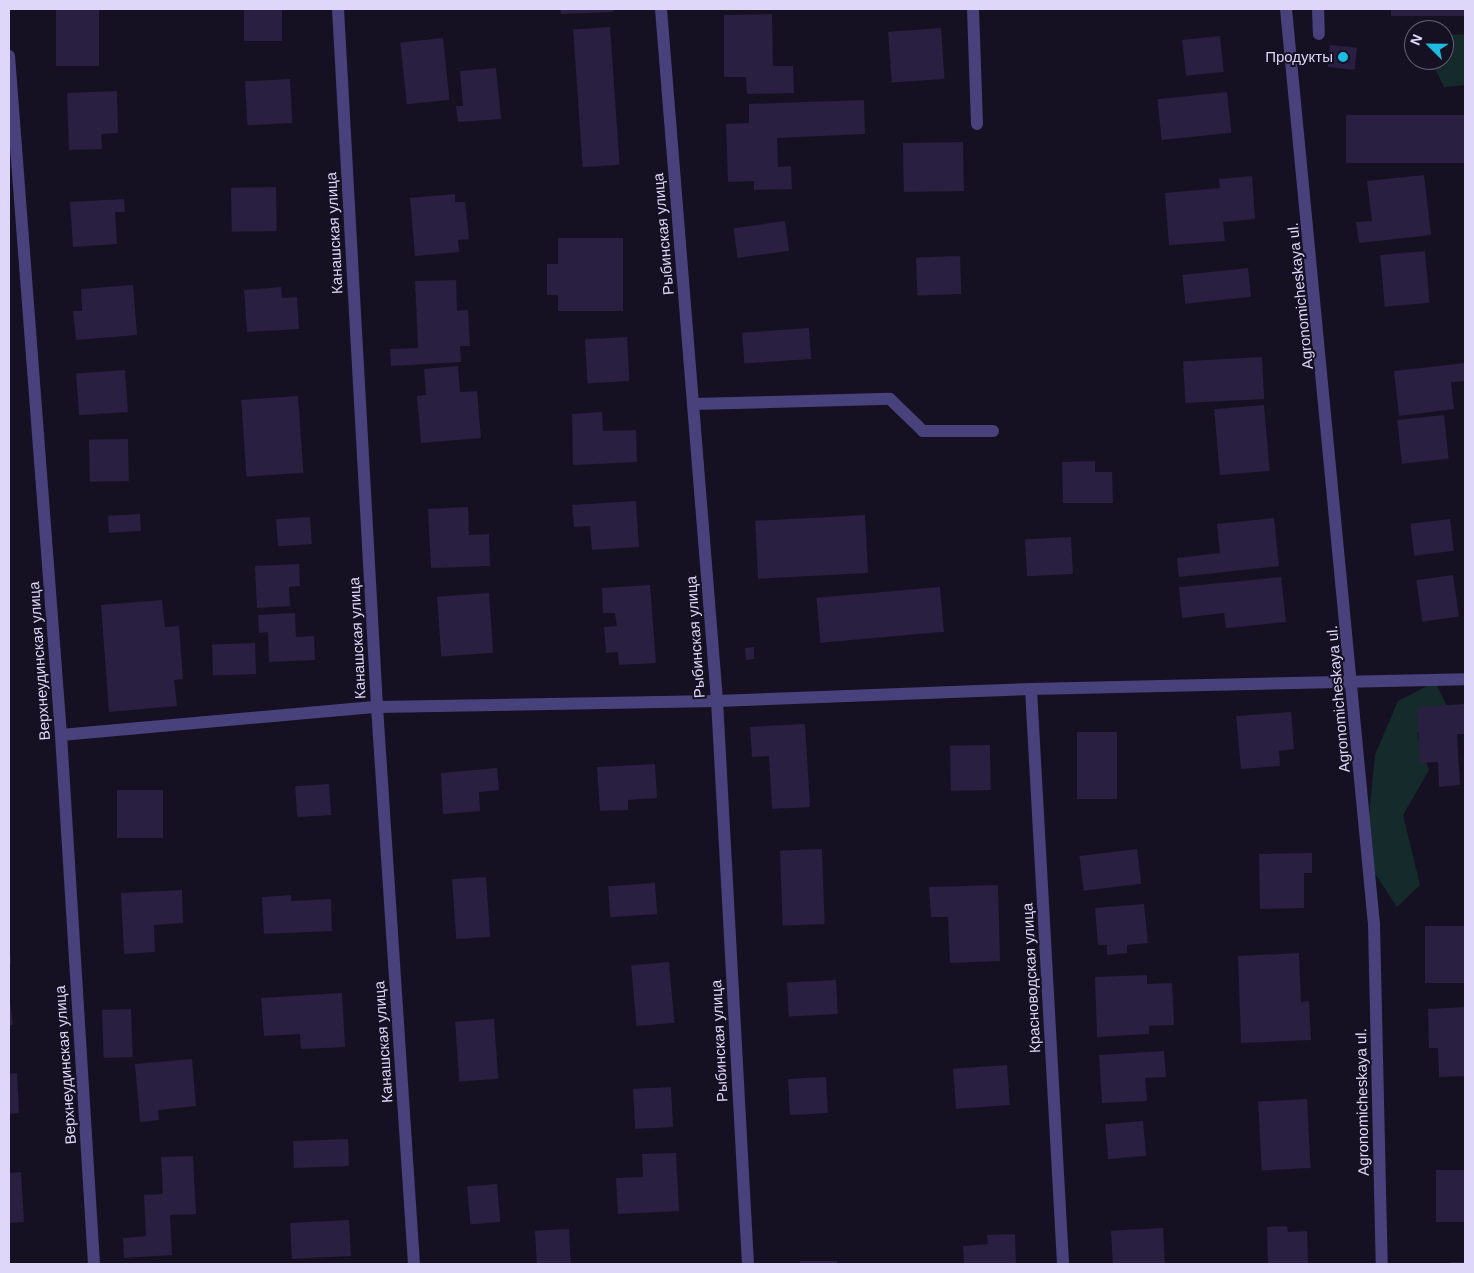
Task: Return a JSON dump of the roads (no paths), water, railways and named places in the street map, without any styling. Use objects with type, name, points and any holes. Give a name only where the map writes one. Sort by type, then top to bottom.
[{"type":"street","name":"Канашская улица","points":[[338,9],[377,708],[414,1264]]},
{"type":"street","name":"Рыбинская улица","points":[[661,9],[717,701],[748,1264]]},
{"type":"street","points":[[973,9],[977,124]]},
{"type":"street","name":"Agronomicheskaya ul.","points":[[1286,9],[1353,680],[1374,924],[1382,1264]]},
{"type":"street","points":[[1318,9],[1320,34]]},
{"type":"street","name":"Верхнеудинская улица","points":[[9,56],[61,735],[94,1264]]},
{"type":"street","points":[[693,404],[890,400],[923,431],[993,432]]},
{"type":"street","points":[[61,735],[377,708],[717,701],[1032,689],[1353,680],[1365,682],[1465,679]]},
{"type":"street","name":"Красноводская улица","points":[[1032,689],[1063,1264]]},
{"type":"place","name":"Продукты","points":[[1343,57]]}]
